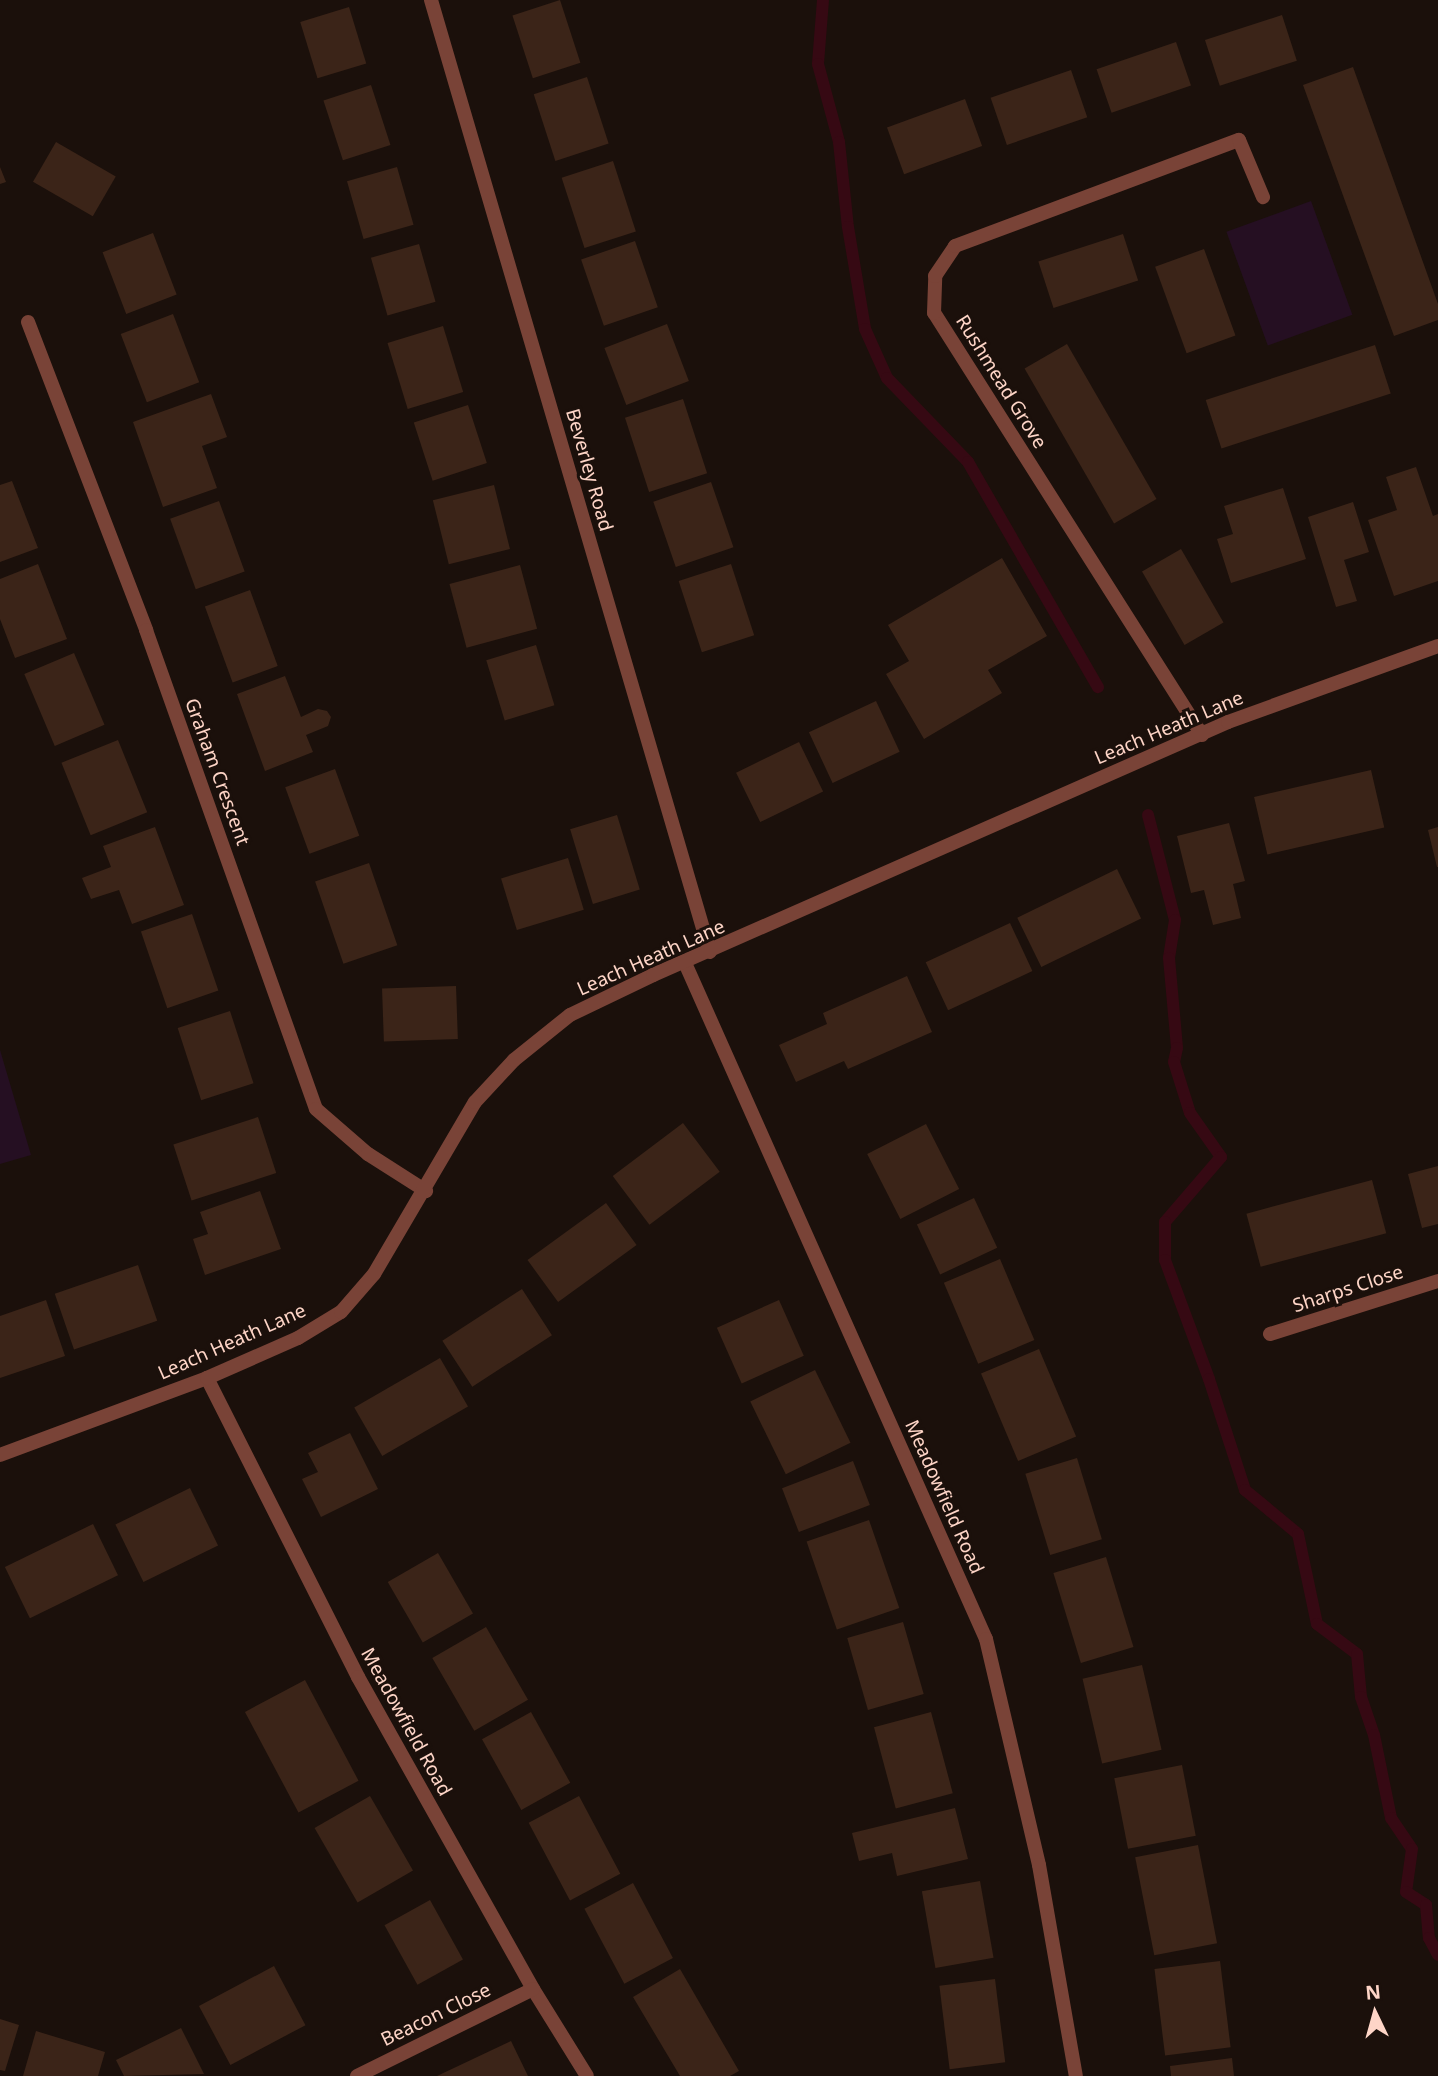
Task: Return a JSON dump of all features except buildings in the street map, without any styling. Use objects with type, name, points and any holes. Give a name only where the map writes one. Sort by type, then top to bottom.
[{"type":"street","name":"Beverley Road","points":[[431,0],[710,952]]},
{"type":"street","name":"Rushmead Grove","points":[[1202,735],[934,313],[935,276],[955,246],[1239,140],[1263,197]]},
{"type":"street","name":"Graham Crescent","points":[[28,323],[146,630],[316,1109],[368,1154],[426,1191]]},
{"type":"street","name":"Leach Heath Lane","points":[[0,1455],[207,1378],[298,1338],[341,1312],[374,1275],[426,1191],[475,1102],[514,1060],[570,1015],[1228,722],[1438,646]]},
{"type":"street","name":"Meadowfield Road","points":[[685,963],[986,1639],[1039,1865],[1076,2076]]},
{"type":"street","name":"Sharps Close","points":[[1270,1334],[1438,1280]]},
{"type":"street","name":"Meadowfield Road","points":[[207,1378],[358,1677],[533,1989],[587,2076]]},
{"type":"street","name":"Beacon Close","points":[[357,2076],[533,1989]]},
{"type":"shaded area","points":[[1311,201],[1352,315],[1268,345],[1226,232]]},
{"type":"shaded area","points":[[0,1050],[31,1155],[0,1164]]},
{"type":"waterway","points":[[823,0],[818,64],[839,142],[848,227],[865,329],[887,378],[968,462],[1098,687]]},
{"type":"waterway","points":[[1148,815],[1175,920],[1169,958],[1177,1048],[1174,1062],[1190,1113],[1221,1157],[1165,1222],[1165,1260],[1209,1379],[1245,1490],[1298,1534],[1317,1624],[1357,1654],[1361,1697],[1374,1735],[1391,1818],[1412,1849],[1406,1892],[1426,1905],[1429,1938],[1438,1955]]}]
